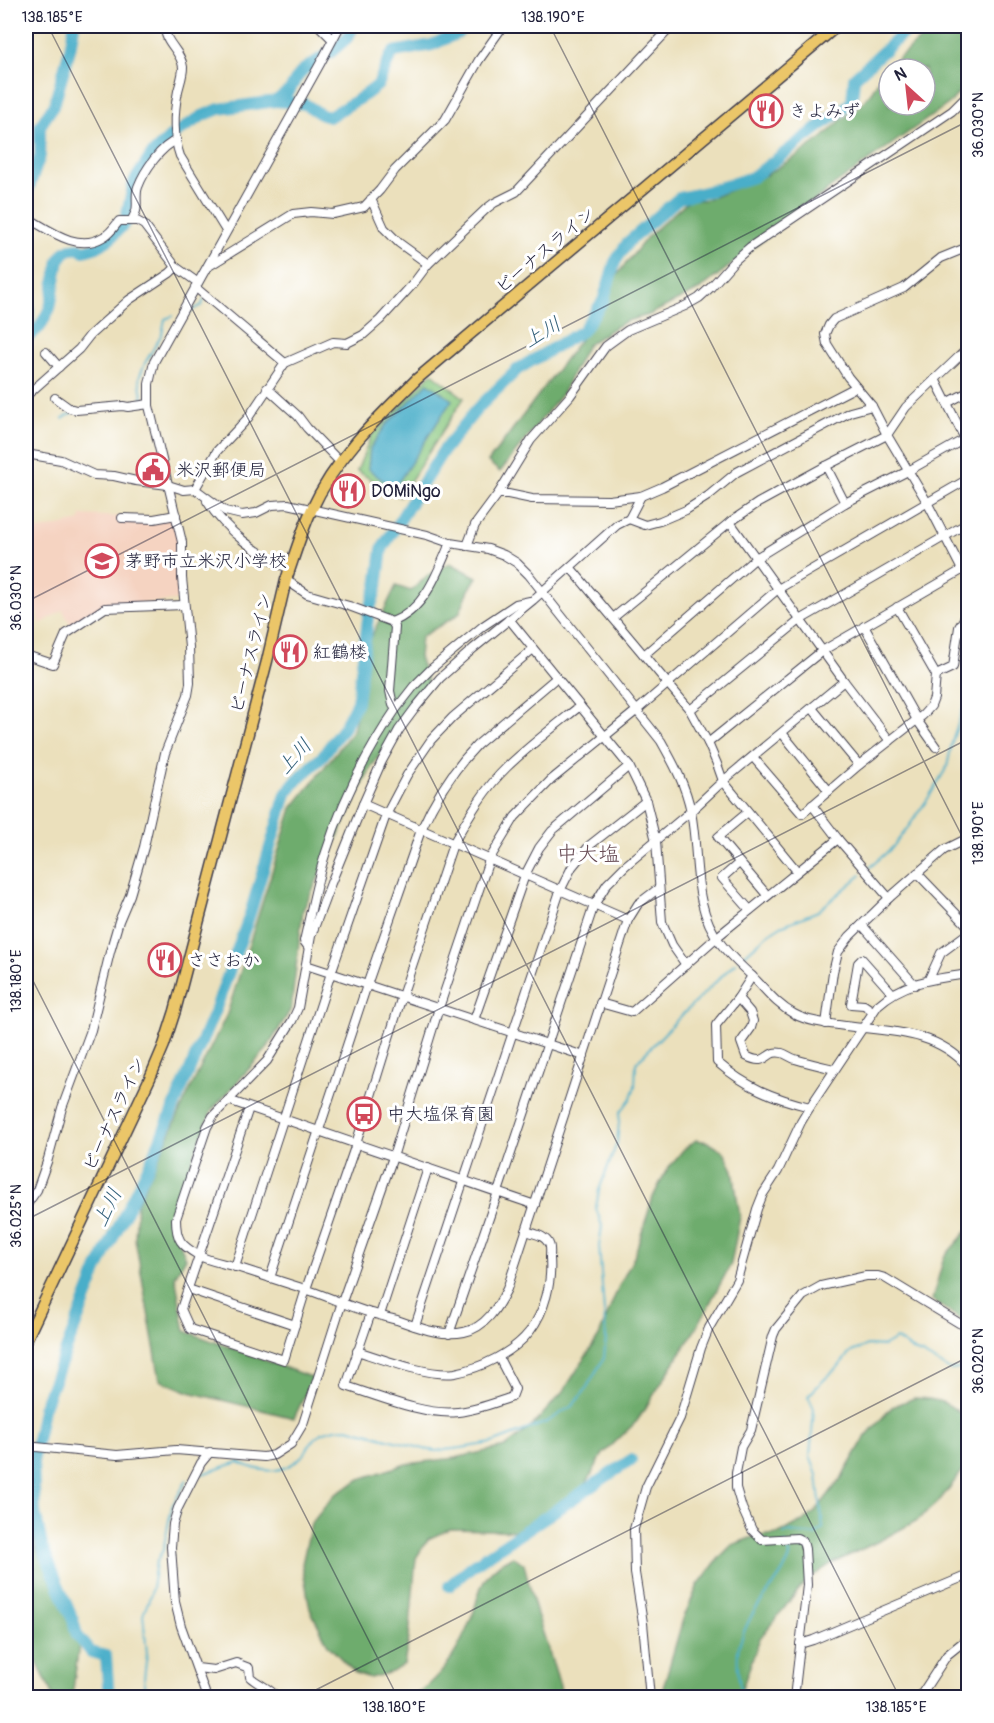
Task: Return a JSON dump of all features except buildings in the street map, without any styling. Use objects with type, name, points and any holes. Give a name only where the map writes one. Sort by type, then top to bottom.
[{"type":"main road","name":"ビーナスライン","points":[[26,1340],[164,1045],[194,939],[286,580],[312,508],[340,462],[376,419],[418,378],[837,26]]},
{"type":"street","points":[[165,26],[166,38],[180,56],[183,68],[175,107],[177,147],[180,156],[226,231]]},
{"type":"street","points":[[319,26],[332,39]]},
{"type":"street","points":[[26,1206],[37,1190],[62,1108],[90,1030],[119,921],[130,895],[144,847],[165,753],[188,695],[190,682],[182,578],[182,542],[149,404],[149,384],[154,362],[340,26]]},
{"type":"street","points":[[206,268],[293,214],[311,212],[333,214],[364,207],[395,170],[446,120],[479,60],[503,26]]},
{"type":"street","points":[[195,489],[218,451],[248,417],[285,363],[333,342],[347,343],[363,334],[413,284],[428,264],[486,209],[516,192],[672,26]]},
{"type":"street","points":[[467,546],[476,525],[531,440],[570,396],[606,346],[628,330],[699,298],[750,247],[952,111],[969,95]]},
{"type":"street","points":[[26,217],[73,242],[96,241],[128,220],[137,210],[138,188],[155,158],[177,135]]},
{"type":"street","points":[[371,199],[384,228],[399,243],[428,264]]},
{"type":"street","points":[[128,220],[144,225],[176,267],[285,363]]},
{"type":"street","points":[[708,743],[822,651],[962,570],[910,470],[887,435],[872,406],[826,344],[825,334],[834,319],[904,288],[941,258],[969,247]]},
{"type":"street","points":[[26,396],[129,300],[176,267]]},
{"type":"street","points":[[613,618],[730,522],[758,503],[887,435],[906,407],[969,348]]},
{"type":"street","points":[[46,352],[59,367]]},
{"type":"street","points":[[644,654],[756,558],[845,503],[967,439],[935,379]]},
{"type":"street","points":[[498,494],[553,500],[609,500],[641,496],[856,387]]},
{"type":"street","points":[[267,388],[298,416],[340,462]]},
{"type":"street","points":[[947,403],[969,392]]},
{"type":"street","points":[[55,398],[76,410],[149,404]]},
{"type":"street","points":[[629,519],[645,525],[660,522],[686,510],[708,496],[737,472],[850,412],[872,406]]},
{"type":"street","points":[[26,454],[61,460],[94,475],[168,484],[184,490],[195,489],[225,511],[242,515],[256,513],[272,505],[288,504],[427,535],[450,543],[488,549],[511,559],[529,575],[661,741],[672,760],[680,776],[691,811],[701,902],[707,919],[723,946],[781,1006],[788,1010],[807,1019],[826,1024],[919,1036],[938,1042],[969,1067]]},
{"type":"street","points":[[826,466],[845,503]]},
{"type":"street","points":[[26,1446],[117,1455],[176,1450],[264,1457],[274,1455],[291,1444],[303,1424],[342,1302],[393,1157],[438,1008],[489,860],[509,825],[526,804],[551,780],[636,711],[778,589],[969,479]]},
{"type":"street","points":[[641,496],[629,519],[616,525],[534,600],[440,678],[399,730],[363,804],[311,936],[298,1008],[267,1061],[213,1116],[207,1127],[176,1219],[178,1238],[200,1256],[415,1326],[449,1334],[465,1332],[477,1326],[489,1317],[507,1289],[628,920],[638,904],[659,888]]},
{"type":"street","points":[[206,498],[216,515],[239,537],[270,559],[290,569]]},
{"type":"street","points":[[122,518],[154,519],[176,515]]},
{"type":"street","points":[[730,522],[822,651],[890,741]]},
{"type":"street","points":[[690,710],[800,620],[969,523]]},
{"type":"street","points":[[387,621],[400,619],[423,599],[450,543]]},
{"type":"street","points":[[570,567],[690,710],[708,743],[723,781],[797,871]]},
{"type":"street","points":[[286,580],[307,594],[349,606],[387,621],[395,627],[390,691],[396,709]]},
{"type":"street","points":[[309,949],[304,941],[329,844],[340,813],[385,725],[414,686],[431,669],[483,626],[516,604],[534,600]]},
{"type":"street","points":[[26,655],[53,664],[66,634],[105,608],[184,605]]},
{"type":"street","points":[[753,757],[802,814],[930,706],[934,698],[936,675],[897,607]]},
{"type":"street","points":[[936,675],[953,667],[959,627],[969,612]]},
{"type":"street","points":[[509,620],[629,766],[646,801],[656,841],[662,922],[672,945],[686,965]]},
{"type":"street","points":[[864,626],[916,720],[936,747]]},
{"type":"street","points":[[235,1267],[331,973],[386,815],[407,775],[431,740],[453,717],[533,649]]},
{"type":"street","points":[[270,1278],[421,830],[432,805],[443,787],[481,741],[556,678]]},
{"type":"street","points":[[449,1334],[594,905],[607,884],[625,866],[844,681]]},
{"type":"street","points":[[249,1108],[182,1309],[190,1329],[284,1360],[453,844],[465,821],[506,768],[580,706]]},
{"type":"street","points":[[812,708],[859,765]]},
{"type":"street","points":[[782,733],[829,791]]},
{"type":"street","points":[[474,1020],[525,875],[539,849],[552,831],[629,766]]},
{"type":"street","points":[[415,1326],[560,891],[572,867],[590,845],[646,801]]},
{"type":"street","points":[[363,804],[628,920]]},
{"type":"street","points":[[813,805],[837,839],[889,898]]},
{"type":"street","points":[[747,812],[718,837],[768,895]]},
{"type":"street","points":[[826,1024],[838,952],[850,936],[944,850],[969,838]]},
{"type":"street","points":[[600,1003],[632,1012],[717,937],[837,839]]},
{"type":"street","points":[[739,863],[722,878],[750,910]]},
{"type":"street","points":[[917,873],[969,926]]},
{"type":"street","points":[[862,925],[915,984]]},
{"type":"street","points":[[929,979],[941,953],[969,933]]},
{"type":"street","points":[[873,1011],[864,1005],[851,1004],[858,963],[862,958],[892,993]]},
{"type":"street","points":[[306,965],[584,1056]]},
{"type":"street","points":[[751,975],[738,998],[716,1025],[717,1062],[731,1074],[761,1092],[784,1101],[810,1107]]},
{"type":"street","points":[[650,1698],[643,1623],[635,1573],[634,1528],[646,1487],[680,1418],[700,1348],[737,1280],[763,1194],[778,1171],[810,1107],[873,1011],[892,993],[915,984],[929,979],[969,975]]},
{"type":"street","points":[[738,998],[750,1012],[753,1021],[741,1042],[746,1056],[754,1060],[764,1060],[772,1053],[780,1053],[834,1069]]},
{"type":"street","points":[[228,1100],[534,1205]]},
{"type":"street","points":[[380,1315],[428,1168]]},
{"type":"street","points":[[357,1351],[434,1373],[454,1373],[499,1358],[530,1332],[548,1291],[551,1270],[549,1244],[543,1237],[526,1231]]},
{"type":"street","points":[[794,1698],[807,1585],[803,1541],[797,1538],[762,1540],[752,1530],[736,1488],[736,1473],[741,1447],[751,1430],[776,1329],[803,1296],[810,1291],[821,1286],[874,1275],[885,1278],[969,1327]]},
{"type":"street","points":[[188,1289],[295,1325]]},
{"type":"street","points":[[371,1313],[346,1386],[434,1412],[456,1412],[483,1407],[512,1397],[515,1389],[499,1358]]},
{"type":"street","points":[[207,1698],[181,1626],[175,1602],[171,1547],[173,1524],[178,1508],[201,1463],[210,1452]]},
{"type":"street","points":[[800,1644],[969,1575]]},
{"type":"street","points":[[919,1698],[947,1656],[969,1638]]},
{"type":"street","points":[[197,1668],[214,1670],[236,1663],[249,1668],[250,1677],[270,1689],[278,1698]]},
{"type":"shaded area","name":"茅野市立米沢小学校","points":[[81,515],[148,518],[173,515],[179,538],[179,597],[175,601],[105,606],[75,627],[71,625],[63,610],[41,624],[26,583],[26,533],[80,521]]},
{"type":"green space","points":[[936,26],[968,26],[968,81],[951,102],[937,112],[937,57],[899,57]]},
{"type":"green space","points":[[877,82],[877,117],[930,117],[833,186],[700,289],[649,315],[627,321],[587,345],[563,392],[500,472],[488,462],[587,330],[613,280],[647,237],[690,199],[703,200],[714,197],[766,175],[795,157],[858,108]]},
{"type":"green space","points":[[432,373],[464,398],[400,497],[357,471],[371,436]]},
{"type":"green space","points":[[450,563],[477,577],[459,614],[421,637],[419,657],[428,683],[371,768],[303,910],[291,1009],[266,1050],[212,1110],[169,1218],[186,1258],[175,1276],[185,1331],[313,1378],[294,1418],[189,1392],[160,1380],[135,1239],[137,1204],[227,1014],[292,808],[353,731],[371,637],[396,586],[411,591],[428,575]]},
{"type":"green space","points":[[696,1140],[708,1142],[724,1152],[733,1170],[740,1217],[731,1264],[697,1327],[637,1421],[603,1454],[578,1498],[552,1519],[530,1531],[450,1529],[428,1539],[416,1558],[409,1638],[404,1664],[392,1672],[370,1678],[355,1673],[328,1645],[310,1609],[302,1564],[311,1524],[334,1495],[360,1479],[406,1464],[455,1458],[505,1447],[531,1427],[563,1392],[599,1336],[618,1288],[634,1257],[653,1197],[666,1171],[683,1150]]},
{"type":"green space","points":[[968,1230],[968,1324],[932,1300],[944,1257]]},
{"type":"green space","points":[[914,1398],[931,1399],[944,1403],[968,1420],[968,1464],[940,1500],[918,1520],[831,1564],[806,1581],[760,1638],[739,1697],[660,1698],[683,1619],[698,1585],[719,1558],[732,1545],[753,1537],[777,1534],[815,1512],[842,1477],[866,1436],[892,1407]]},
{"type":"green space","points":[[26,1463],[35,1547],[62,1595],[79,1645],[72,1697],[52,1697],[26,1640],[26,1572],[30,1569],[26,1550]]},
{"type":"green space","points":[[513,1556],[524,1564],[562,1697],[407,1697],[431,1683],[449,1662],[469,1624],[485,1579],[502,1562]]},
{"type":"water","points":[[428,383],[452,400],[394,489],[368,469],[370,448],[386,425]]},
{"type":"waterway","points":[[26,196],[40,156],[40,126],[54,105],[74,26]]},
{"type":"waterway","points":[[276,101],[290,90],[303,70],[331,52],[347,38],[354,26]]},
{"type":"waterway","points":[[26,339],[40,327],[50,308],[59,260],[65,252],[71,249],[79,248],[84,251],[97,247],[110,239],[125,223],[134,182],[152,154],[170,137],[202,116],[219,109],[276,101],[305,104],[329,117],[378,85],[394,52],[432,45],[458,33],[465,26]]},
{"type":"waterway","name":"上川","points":[[109,1698],[106,1656],[91,1652],[77,1635],[42,1546],[35,1512],[33,1462],[43,1409],[98,1268],[151,1161],[216,1008],[249,917],[286,794],[297,780],[321,758],[344,727],[357,702],[369,611],[377,587],[382,549],[443,451],[478,408],[518,369],[582,331],[603,301],[615,262],[628,242],[679,198],[753,177],[852,102],[854,78],[911,26]]},
{"type":"waterway","points":[[26,291],[29,311],[26,331]]},
{"type":"waterway","points":[[184,315],[202,305],[204,299]]},
{"type":"waterway","points":[[143,402],[139,378],[162,334],[165,319],[173,316]]},
{"type":"waterway","points":[[63,419],[72,413]]},
{"type":"waterway","points":[[870,867],[892,848],[909,826],[947,767],[953,738],[968,695]]},
{"type":"waterway","points":[[739,960],[767,935],[781,926],[818,911],[861,875]]},
{"type":"waterway","points":[[202,1474],[239,1462],[256,1469],[280,1469],[296,1462],[317,1436],[328,1430],[340,1428],[348,1428],[436,1451],[492,1443],[547,1422],[572,1406],[584,1392],[604,1358],[606,1338],[599,1246],[602,1226],[596,1208],[599,1190],[617,1143],[620,1113],[631,1098],[635,1086],[636,1063],[735,963]]},
{"type":"waterway","points":[[784,1534],[787,1532],[815,1535],[823,1528],[817,1475],[810,1456],[814,1409],[808,1396],[850,1353],[867,1345],[884,1346],[896,1339],[950,1370],[968,1368]]},
{"type":"waterway","points":[[449,1586],[472,1566],[631,1460]]},
{"type":"waterway","points":[[147,1698],[144,1678],[147,1653],[143,1615],[151,1594],[156,1562],[163,1550],[172,1506],[187,1480]]},
{"type":"waterway","points":[[742,1698],[738,1670],[739,1648],[753,1613],[781,1575],[789,1560],[790,1554],[785,1543]]},
{"type":"place","name":"きよみず","points":[[766,111]]},
{"type":"place","name":"米沢郵便局","points":[[153,470]]},
{"type":"place","name":"DOMiNgo","points":[[348,491]]},
{"type":"place","name":"茅野市立米沢小学校","points":[[102,561]]},
{"type":"place","name":"紅鶴楼","points":[[290,652]]},
{"type":"place","name":"ささおか","points":[[165,960]]},
{"type":"place","name":"中大塩保育園","points":[[364,1114]]},
{"type":"district","name":"中大塩","points":[[588,854]]}]
